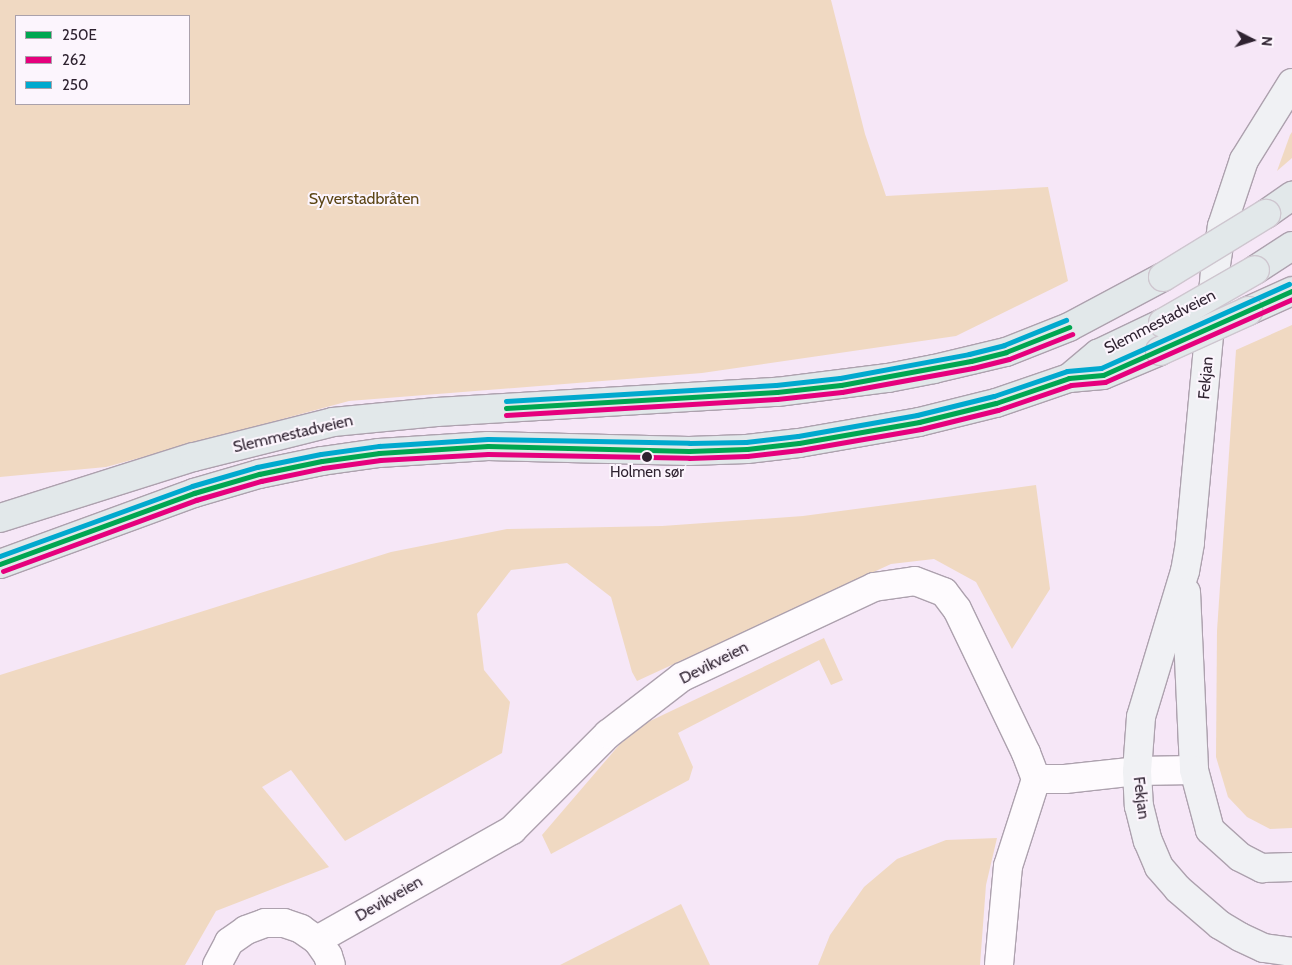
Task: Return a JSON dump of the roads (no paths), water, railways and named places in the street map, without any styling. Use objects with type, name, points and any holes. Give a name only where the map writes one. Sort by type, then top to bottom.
[{"type":"main road","name":"Fekjan","points":[[1292,83],[1244,160],[1222,226],[1215,271],[1190,543],[1184,571],[1141,717],[1137,771],[1139,806],[1148,841],[1159,867],[1178,889],[1220,925],[1264,948],[1292,952]]},
{"type":"main road","name":"Slemmestadveien","points":[[0,518],[194,457],[333,422],[437,412],[777,392],[888,378],[1006,352],[1077,324],[1163,277],[1292,196]]},
{"type":"main road","name":"Slemmestadveien","points":[[0,564],[194,493],[259,474],[322,461],[408,450],[488,446],[689,451],[747,449],[799,443],[919,422],[996,403],[1069,378],[1098,354],[1163,323],[1255,270],[1292,246]]},
{"type":"main road","points":[[1069,378],[1102,375],[1160,351],[1292,291]]},
{"type":"main road","name":"Fekjan","points":[[1184,571],[1194,770],[1210,830],[1240,857],[1262,868],[1292,867]]},
{"type":"street","name":"Devikveien","points":[[317,940],[512,830],[608,734],[682,677],[874,587],[915,581],[944,592],[957,609],[1026,753],[1036,779]]},
{"type":"street","points":[[999,965],[1008,866],[1036,779],[1065,779],[1137,771],[1194,770]]},
{"type":"street","points":[[218,965],[230,942],[246,930],[265,923],[284,923],[302,929],[317,940],[328,956],[331,965]]},
{"type":"place","name":"Holmen sør","points":[[647,457]]},
{"type":"park label","name":"Syverstadbråten","points":[[364,199]]}]
